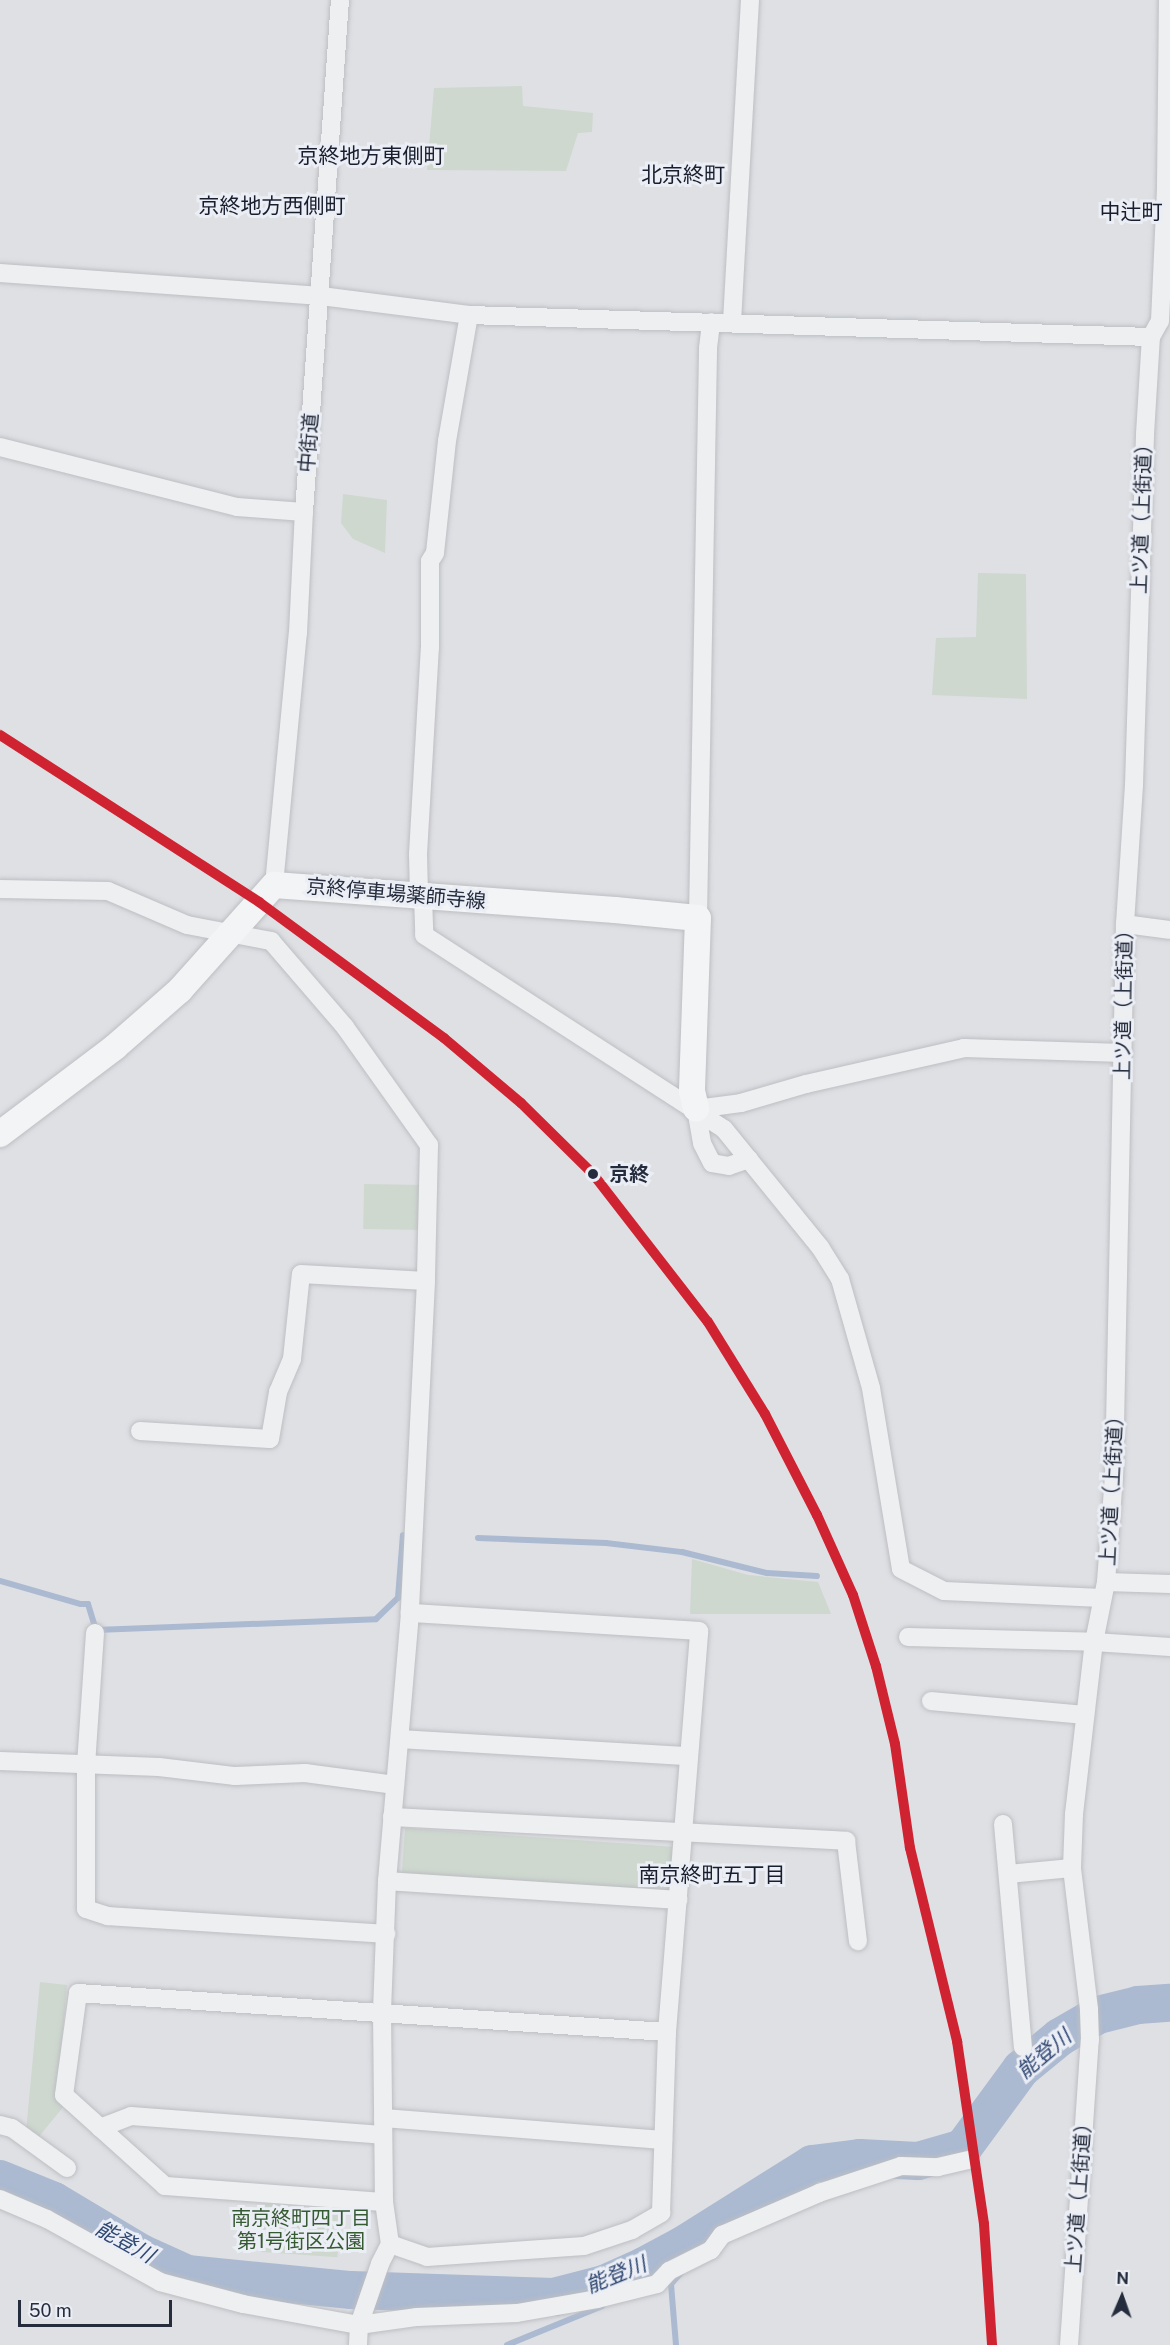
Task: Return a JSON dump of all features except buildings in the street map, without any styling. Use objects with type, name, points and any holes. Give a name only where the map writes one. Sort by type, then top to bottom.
[{"type":"main road","name":"京終停車場薬師寺線","points":[[274,885],[698,918]]},
{"type":"main road","points":[[0,1134],[115,1047],[180,990],[274,885]]},
{"type":"main road","points":[[696,1109],[692,1091],[698,918]]},
{"type":"street","name":"中街道","points":[[274,885],[298,633],[304,512],[321,296],[340,0]]},
{"type":"street","points":[[732,322],[750,0]]},
{"type":"street","name":"上ツ道（上街道）","points":[[1070,2345],[1089,2036],[1088,2004],[1072,1868],[1074,1814],[1084,1715],[1104,1590],[1114,1476],[1125,924],[1134,785],[1141,516],[1160,327],[1166,187],[1168,0]]},
{"type":"street","points":[[0,273],[321,296],[468,315],[711,322],[1160,327]]},
{"type":"street","points":[[468,315],[447,441],[435,553],[430,561],[430,648],[418,854],[424,935],[724,1129],[820,1247],[840,1279],[871,1388],[901,1569],[944,1591],[1104,1590],[1170,1584]]},
{"type":"street","points":[[698,918],[708,348],[711,322]]},
{"type":"street","points":[[0,447],[237,507],[304,512]]},
{"type":"street","points":[[0,889],[108,891],[188,925],[271,941],[345,1027],[429,1145],[426,1281],[410,1613],[387,1881],[382,2011],[384,2202],[390,2244],[380,2264],[362,2318],[358,2345]]},
{"type":"street","points":[[1125,924],[1170,930]]},
{"type":"street","points":[[696,1109],[741,1103],[806,1084],[964,1048],[1123,1053]]},
{"type":"street","points":[[696,1109],[702,1143],[712,1163],[729,1166],[749,1159]]},
{"type":"street","points":[[140,1431],[270,1439],[279,1392],[292,1359],[301,1274],[426,1281]]},
{"type":"street","points":[[390,2244],[427,2258],[584,2246],[632,2230],[661,2213],[667,2032],[699,1631],[410,1613]]},
{"type":"street","points":[[96,1633],[86,1765],[86,1908],[108,1916],[386,1934]]},
{"type":"street","points":[[908,1637],[1094,1642],[1170,1647]]},
{"type":"street","points":[[931,1701],[1084,1715]]},
{"type":"street","points":[[400,1739],[688,1756]]},
{"type":"street","points":[[0,1761],[159,1767],[235,1776],[306,1773],[395,1785]]},
{"type":"street","points":[[392,1817],[846,1841],[858,1941]]},
{"type":"street","points":[[1003,1824],[1023,2047]]},
{"type":"street","points":[[1008,1874],[1072,1868]]},
{"type":"street","points":[[387,1881],[678,1900]]},
{"type":"street","points":[[384,2202],[165,2186],[64,2095],[78,1993],[382,2011],[667,2032]]},
{"type":"street","points":[[100,2128],[131,2116],[663,2140]]},
{"type":"street","points":[[0,2125],[12,2128],[68,2168]]},
{"type":"street","points":[[0,2199],[47,2219],[160,2282],[243,2304],[362,2318],[517,2313],[597,2299],[657,2284],[669,2271],[711,2250],[722,2235],[819,2193],[901,2166],[938,2167],[968,2160]]},
{"type":"green space","points":[[522,86],[523,106],[593,113],[592,132],[578,133],[566,171],[427,170],[434,88]]},
{"type":"green space","points":[[343,494],[387,500],[385,553],[353,539],[341,523]]},
{"type":"green space","points":[[978,573],[1026,574],[1027,699],[932,695],[936,638],[976,637]]},
{"type":"green space","points":[[364,1184],[424,1185],[423,1230],[363,1229]]},
{"type":"green space","points":[[692,1559],[748,1575],[818,1582],[831,1614],[690,1614]]},
{"type":"green space","points":[[405,1828],[672,1847],[669,1894],[402,1875]]},
{"type":"green space","points":[[40,1982],[67,1985],[57,2099],[64,2106],[37,2139],[26,2132]]},
{"type":"green space","name":"南京終町四丁目 第1号街区公園","points":[[265,2204],[341,2209],[337,2257],[262,2252]]},
{"type":"waterway","points":[[0,1581],[88,1604],[96,1630],[376,1619],[398,1598],[403,1535]]},
{"type":"waterway","points":[[478,1538],[606,1543],[682,1552],[767,1573],[817,1576]]},
{"type":"waterway","name":"能登川","points":[[0,2179],[54,2201],[141,2253],[187,2274],[351,2290],[554,2297],[604,2284],[644,2266],[683,2245],[812,2164],[860,2158],[918,2161],[963,2148],[1021,2069],[1060,2037],[1098,2015],[1138,2005],[1170,2003]]},
{"type":"waterway","points":[[676,2345],[671,2284],[681,2273]]},
{"type":"waterway","points":[[507,2345],[602,2306]]},
{"type":"transit line","points":[[0,735],[259,902],[444,1038],[521,1103],[593,1174],[708,1322],[765,1414],[817,1515],[853,1595],[876,1666],[895,1744],[910,1848],[957,2041],[984,2224],[992,2345]]},
{"type":"place","name":"京終","points":[[593,1174]]},
{"type":"district","name":"京終地方東側町","points":[[371,156]]},
{"type":"district","name":"北京終町","points":[[683,175]]},
{"type":"district","name":"京終地方西側町","points":[[272,206]]},
{"type":"district","name":"中辻町","points":[[1131,212]]},
{"type":"district","name":"南京終町五丁目","points":[[712,1875]]}]
